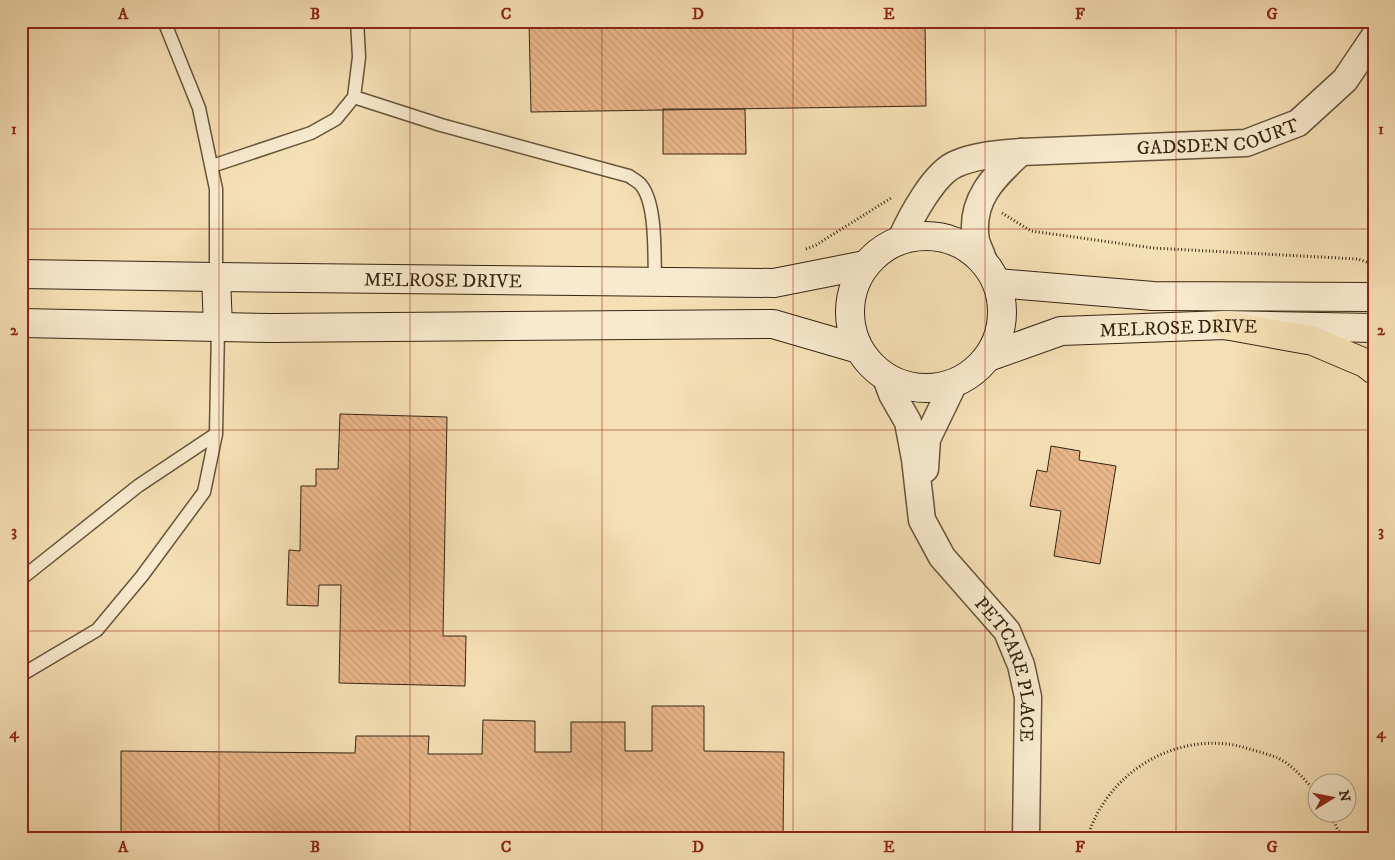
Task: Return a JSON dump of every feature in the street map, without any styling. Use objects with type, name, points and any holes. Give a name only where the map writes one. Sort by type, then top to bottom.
[{"type":"highway","points":[[1225,325],[1313,341],[1365,363],[1374,370]]},
{"type":"main road","points":[[923,234],[945,237],[965,245],[982,259],[997,283],[1002,308],[999,334],[988,357],[973,373],[954,383],[937,388],[919,388],[902,385],[886,378],[871,365],[859,349],[851,328],[849,306],[854,284],[865,265],[881,249],[901,239],[923,234]]},
{"type":"main road","name":"MELROSE DRIVE","points":[[21,274],[774,282],[865,265]]},
{"type":"main road","points":[[216,277],[218,327]]},
{"type":"main road","name":"MELROSE DRIVE","points":[[997,283],[1153,296],[1374,297]]},
{"type":"main road","points":[[21,323],[271,328],[773,324],[859,349]]},
{"type":"main road","name":"MELROSE DRIVE","points":[[988,357],[1061,332],[1225,325],[1374,328]]},
{"type":"street","name":"GADSDEN COURT","points":[[901,239],[918,206],[943,172],[955,164],[988,155],[1021,152],[1246,143],[1298,123],[1345,80],[1374,37]]},
{"type":"street","points":[[982,259],[976,241],[975,221],[977,207],[986,189],[997,175],[1021,152]]},
{"type":"street","name":"PETCARE PLACE","points":[[886,378],[892,394],[908,422],[915,459],[922,520],[942,558],[1007,631],[1021,665],[1028,697],[1026,839]]},
{"type":"street","points":[[922,520],[927,439],[954,383]]},
{"type":"lane","points":[[164,21],[199,108],[212,166],[216,189],[216,277]]},
{"type":"lane","points":[[212,166],[311,133],[336,119],[354,97],[360,57],[357,21]]},
{"type":"lane","points":[[354,97],[441,125],[629,176],[641,184],[652,213],[655,281]]},
{"type":"lane","points":[[21,675],[97,630],[142,576],[204,492],[216,434],[218,327]]},
{"type":"lane","points":[[21,579],[138,486],[216,434]]},
{"type":"path","points":[[804,250],[816,245],[891,198],[918,206]]},
{"type":"path","points":[[977,207],[1001,212],[1031,231],[1153,248],[1358,260],[1374,265]]},
{"type":"path","points":[[1087,839],[1098,809],[1132,770],[1156,757],[1185,746],[1226,744],[1245,747],[1279,759],[1290,766],[1308,784]]},
{"type":"path","points":[[1334,822],[1341,839]]},
{"type":"building","points":[[529,21],[925,21],[926,106],[531,112]]},
{"type":"building","points":[[663,109],[745,109],[746,154],[663,154]]},
{"type":"building","points":[[340,414],[447,417],[443,636],[466,636],[465,686],[339,683],[341,585],[319,585],[318,606],[287,605],[289,550],[300,551],[301,486],[316,486],[316,469],[338,469]]},
{"type":"building","points":[[1051,446],[1080,451],[1079,460],[1116,466],[1100,564],[1054,556],[1061,511],[1030,506],[1037,470],[1047,472]]},
{"type":"building","points":[[652,706],[704,706],[704,751],[784,752],[783,839],[121,839],[121,751],[355,753],[356,736],[429,736],[428,754],[482,754],[483,720],[535,721],[535,752],[571,752],[571,722],[625,722],[625,751],[652,751]]}]
